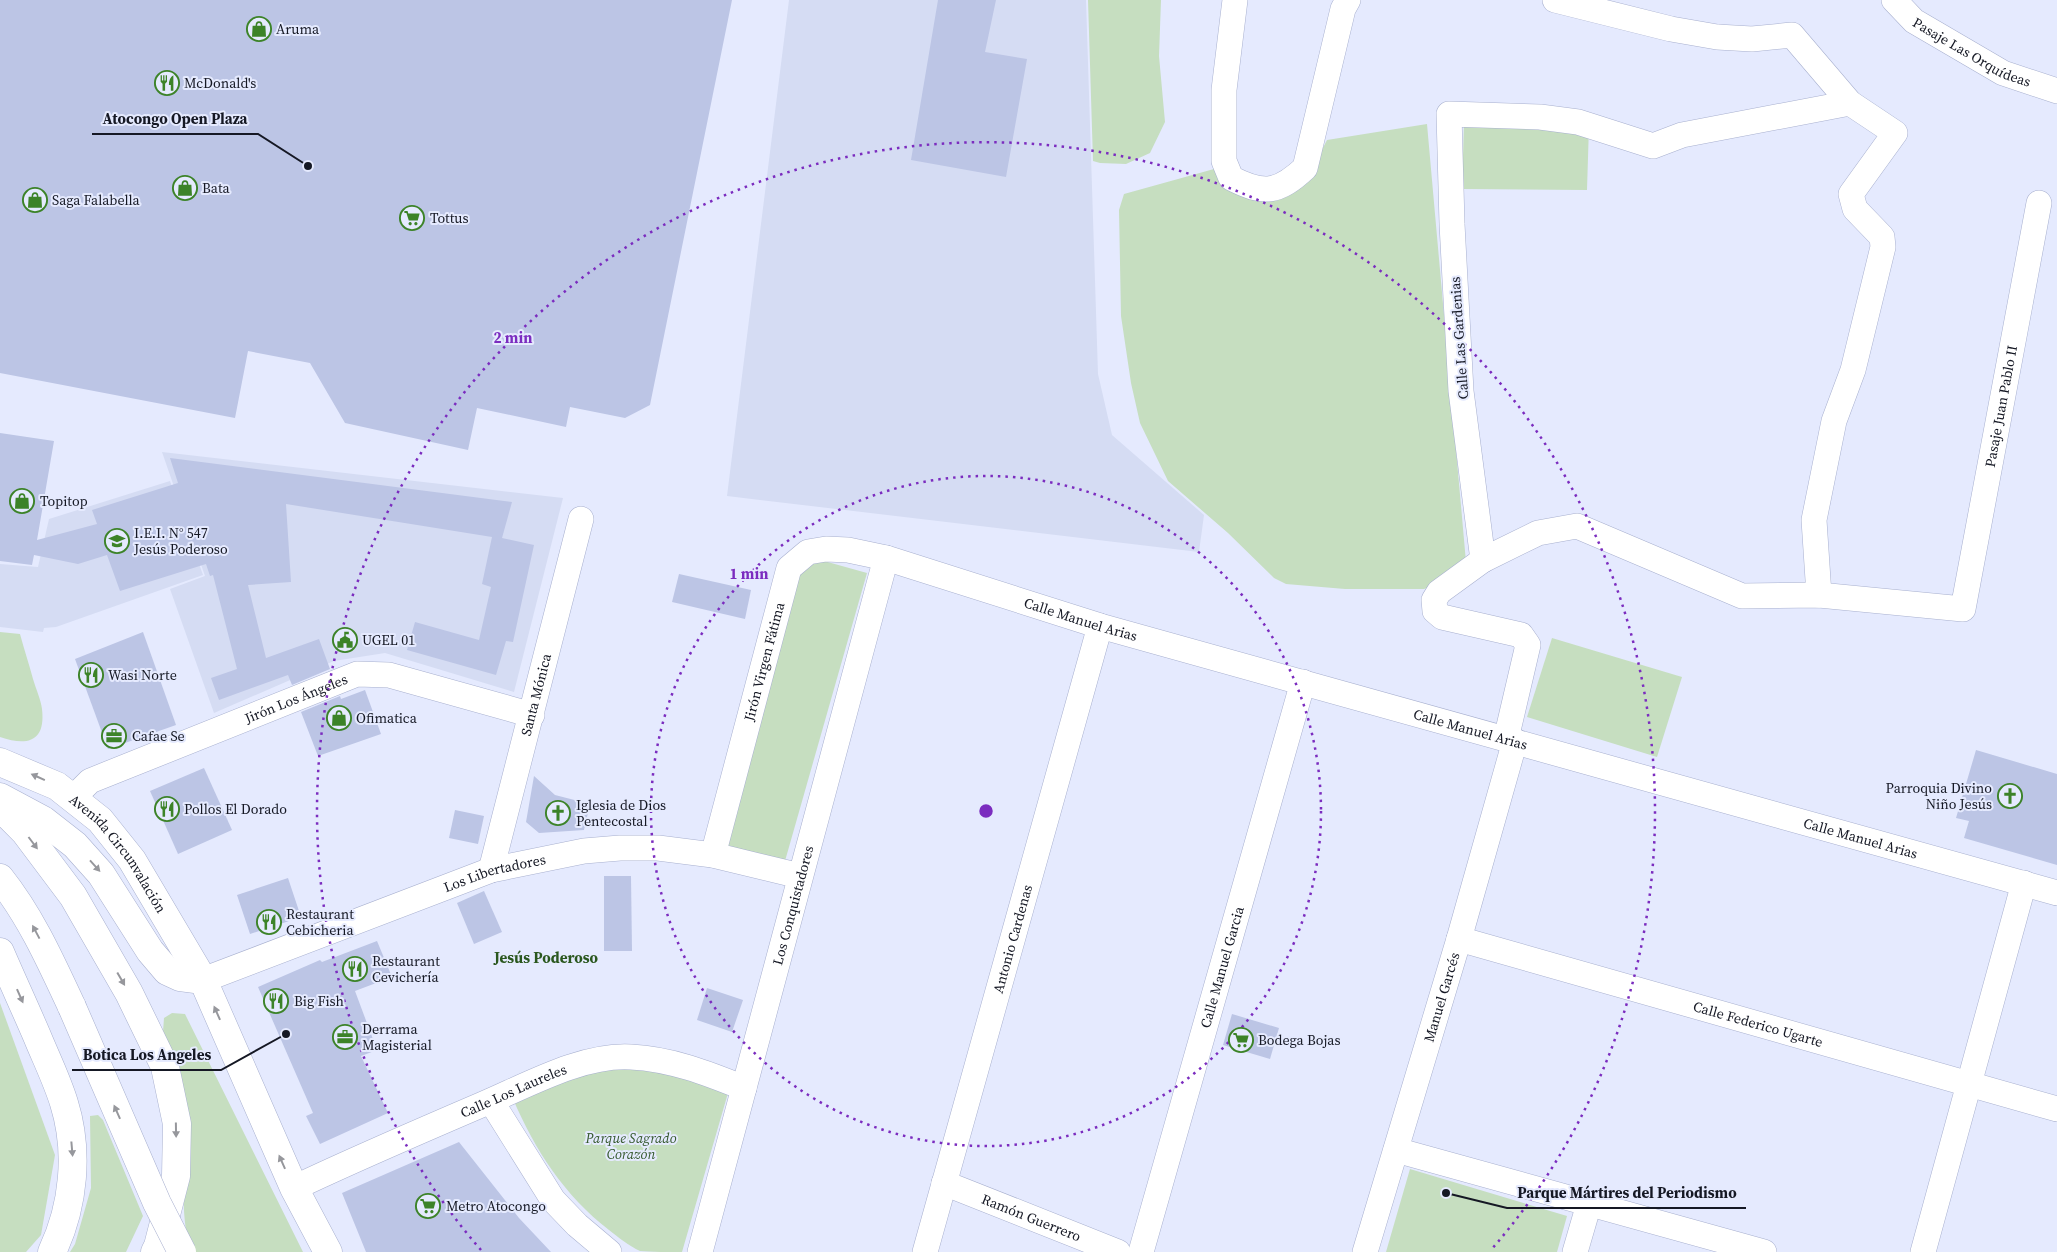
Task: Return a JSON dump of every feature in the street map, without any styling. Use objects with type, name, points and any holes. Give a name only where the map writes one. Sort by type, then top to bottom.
[{"type":"main road","name":"Avenida Circunvalación","points":[[0,762],[57,786],[100,820],[132,860],[203,980],[294,1188],[328,1252]]},
{"type":"main road","name":"Avenida Circunvalación","points":[[0,797],[43,820],[75,845],[101,874],[150,950],[167,971],[180,977],[203,980]]},
{"type":"main road","points":[[0,807],[25,832],[73,896],[129,993],[165,1067],[176,1124],[176,1176],[155,1252]]},
{"type":"main road","points":[[0,878],[29,919],[72,1008],[157,1203],[182,1252]]},
{"type":"main road","points":[[0,952],[58,1083],[70,1124],[73,1160],[67,1212],[52,1252]]},
{"type":"street","points":[[1235,0],[1224,90],[1224,161],[1231,178],[1249,187],[1272,190],[1290,181],[1305,168],[1343,10],[1348,0]]},
{"type":"street","points":[[1555,0],[1671,29],[1717,37],[1752,39],[1792,35],[1850,102],[1895,133],[1851,194],[1855,208],[1882,237],[1883,247],[1853,370],[1834,422],[1814,520],[1819,595]]},
{"type":"street","name":"Pasaje Las Orquídeas","points":[[1894,0],[1914,21],[2003,73],[2057,91]]},
{"type":"street","name":"Calle Las Gardenias","points":[[1483,560],[1461,391],[1452,224],[1449,114],[1540,117],[1578,122],[1653,146],[1682,135],[1850,102]]},
{"type":"street","name":"Pasaje Juan Pablo II","points":[[1963,609],[2039,203]]},
{"type":"street","name":"Santa Mónica","points":[[491,870],[532,715],[580,519]]},
{"type":"street","name":"Manuel Garcés","points":[[1364,1252],[1459,939],[1511,740],[1528,645],[1521,635],[1442,617],[1435,611],[1434,600],[1440,592],[1483,560],[1538,534],[1577,526],[1742,596],[1819,595],[1963,609]]},
{"type":"street","name":"Jirón Virgen Fátima","points":[[713,855],[789,568],[808,552],[826,549],[848,550],[886,558]]},
{"type":"street","name":"Calle Manuel Arias","points":[[886,558],[1100,626],[2057,893]]},
{"type":"street","name":"Los Conquistadores","points":[[700,1252],[886,558]]},
{"type":"street","name":"Antonio Cardenas","points":[[925,1252],[1100,626]]},
{"type":"street","name":"Jirón Los Ángeles","points":[[73,798],[90,781],[357,674],[389,675],[532,715]]},
{"type":"street","name":"Calle Manuel Garcia","points":[[1141,1252],[1303,682]]},
{"type":"street","name":"Los Libertadores","points":[[203,980],[491,870],[584,852],[620,848],[658,848],[713,855],[800,876]]},
{"type":"street","points":[[1923,1252],[2024,883]]},
{"type":"street","name":"Calle Federico Ugarte","points":[[1459,939],[2057,1109]]},
{"type":"street","name":"Calle Los Laureles","points":[[294,1188],[347,1162],[554,1074],[585,1063],[630,1056],[658,1060],[695,1069],[744,1088]]},
{"type":"street","points":[[491,1101],[553,1200],[577,1226],[609,1252]]},
{"type":"street","points":[[1396,1150],[1764,1252]]},
{"type":"street","name":"Ramón Guerrero","points":[[944,1183],[1118,1252]]},
{"type":"street","points":[[1575,1252],[1589,1204]]},
{"type":"shaded area","points":[[789,0],[1086,0],[1098,374],[1112,435],[1204,515],[1199,552],[727,496]]},
{"type":"shaded area","points":[[162,452],[563,498],[514,692],[385,653],[334,661],[214,713],[170,589],[205,576]]},
{"type":"shaded area","name":"I.E.I. N° 547 Jesús Poderoso","points":[[170,481],[203,575],[56,627],[44,628],[43,632],[0,627],[0,564],[38,567],[49,519]]},
{"type":"green space","points":[[1088,0],[1161,0],[1159,56],[1165,122],[1150,153],[1126,164],[1093,161]]},
{"type":"green space","points":[[1464,123],[1589,125],[1587,190],[1462,189]]},
{"type":"green space","points":[[1427,124],[1466,562],[1436,585],[1424,589],[1345,589],[1286,584],[1274,578],[1228,533],[1168,481],[1140,423],[1131,383],[1121,316],[1119,210],[1124,194],[1214,169],[1221,178],[1308,177],[1327,140]]},
{"type":"green space","points":[[824,561],[867,573],[785,861],[727,846],[800,574],[808,564]]},
{"type":"green space","points":[[0,632],[20,634],[40,698],[41,729],[32,739],[26,741],[9,740],[0,737]]},
{"type":"green space","points":[[1552,638],[1682,677],[1657,757],[1527,717]]},
{"type":"green space","points":[[0,1003],[55,1155],[41,1235],[26,1252],[0,1252]]},
{"type":"green space","points":[[172,1013],[185,1014],[303,1252],[194,1252],[185,1224],[183,1182],[176,1120],[163,1032],[164,1018]]},
{"type":"green space","name":"Parque Sagrado Corazón","points":[[612,1069],[664,1070],[728,1093],[682,1252],[640,1251],[632,1247],[593,1216],[565,1187],[541,1154],[513,1099],[586,1073]]},
{"type":"green space","points":[[98,1115],[103,1120],[143,1216],[126,1252],[70,1252],[75,1244],[91,1188],[90,1116]]},
{"type":"green space","points":[[1410,1169],[1567,1216],[1557,1252],[1386,1252]]},
{"type":"building","points":[[0,0],[732,0],[650,405],[625,418],[570,407],[566,427],[477,408],[468,450],[345,423],[310,363],[248,351],[235,418],[0,373]]},
{"type":"building","points":[[938,0],[996,0],[985,52],[1027,59],[1006,177],[911,160]]},
{"type":"building","points":[[0,433],[54,441],[37,540],[97,524],[92,510],[178,483],[170,458],[512,502],[502,538],[534,545],[513,642],[506,641],[496,675],[407,650],[415,622],[479,640],[491,587],[482,584],[492,537],[286,504],[291,582],[248,585],[266,658],[319,639],[330,669],[292,685],[288,675],[219,700],[211,678],[237,669],[213,575],[210,576],[206,564],[120,591],[107,555],[78,564],[34,555],[32,565],[0,561]]},
{"type":"building","points":[[679,574],[751,590],[745,619],[672,602]]},
{"type":"building","points":[[143,632],[176,725],[108,749],[75,659]]},
{"type":"building","points":[[365,690],[381,734],[318,756],[301,712],[340,696],[341,699]]},
{"type":"building","name":"Parroquia Divino Niño Jesús","points":[[1976,750],[2057,774],[2057,865],[1964,838],[1969,821],[1956,818]]},
{"type":"building","points":[[204,768],[232,830],[178,854],[150,791]]},
{"type":"building","name":"Iglesia de Dios Pentecostal","points":[[534,776],[555,795],[590,804],[584,830],[539,833],[526,822]]},
{"type":"building","points":[[455,810],[484,816],[478,844],[449,838]]},
{"type":"building","points":[[604,876],[631,876],[632,951],[604,951]]},
{"type":"building","points":[[288,878],[301,917],[250,934],[237,895]]},
{"type":"building","points":[[484,891],[502,932],[474,944],[457,903]]},
{"type":"building","points":[[377,941],[392,977],[355,991],[377,1050],[361,1056],[388,1113],[320,1144],[306,1116],[313,1113],[258,987],[320,960],[322,962]]},
{"type":"building","points":[[707,988],[743,1000],[732,1032],[697,1020]]},
{"type":"building","points":[[1232,1014],[1279,1028],[1270,1059],[1223,1045]]},
{"type":"building","name":"Metro Atocongo","points":[[459,1142],[519,1218],[551,1252],[366,1252],[342,1193]]},
{"type":"place","name":"Aruma","points":[[259,29]]},
{"type":"place","name":"McDonald's","points":[[167,83]]},
{"type":"place","name":"Atocongo Open Plaza","points":[[308,166]]},
{"type":"place","name":"Bata","points":[[185,188]]},
{"type":"place","name":"Saga Falabella","points":[[35,200]]},
{"type":"place","name":"Tottus","points":[[412,218]]},
{"type":"place","name":"Topitop","points":[[22,501]]},
{"type":"place","name":"I.E.I. N° 547 Jesús Poderoso","points":[[117,541]]},
{"type":"place","name":"UGEL 01","points":[[345,640]]},
{"type":"place","name":"Wasi Norte","points":[[91,675]]},
{"type":"place","name":"Ofimatica","points":[[339,718]]},
{"type":"place","name":"Cafae Se","points":[[114,736]]},
{"type":"place","name":"Parroquia Divino Niño Jesús","points":[[2010,796]]},
{"type":"place","name":"Pollos El Dorado","points":[[167,809]]},
{"type":"place","name":"Iglesia de Dios Pentecostal","points":[[558,813]]},
{"type":"place","name":"Restaurant Cebicheria","points":[[269,922]]},
{"type":"place","name":"Restaurant Cevichería","points":[[355,969]]},
{"type":"place","name":"Big Fish","points":[[276,1001]]},
{"type":"place","name":"Botica Los Angeles","points":[[286,1034]]},
{"type":"place","name":"Derrama Magisterial","points":[[345,1037]]},
{"type":"place","name":"Bodega Bojas","points":[[1241,1040]]},
{"type":"place","name":"Parque Mártires del Periodismo","points":[[1446,1193]]},
{"type":"place","name":"Metro Atocongo","points":[[428,1206]]},
{"type":"district","name":"Jesús Poderoso","points":[[546,957]]}]
